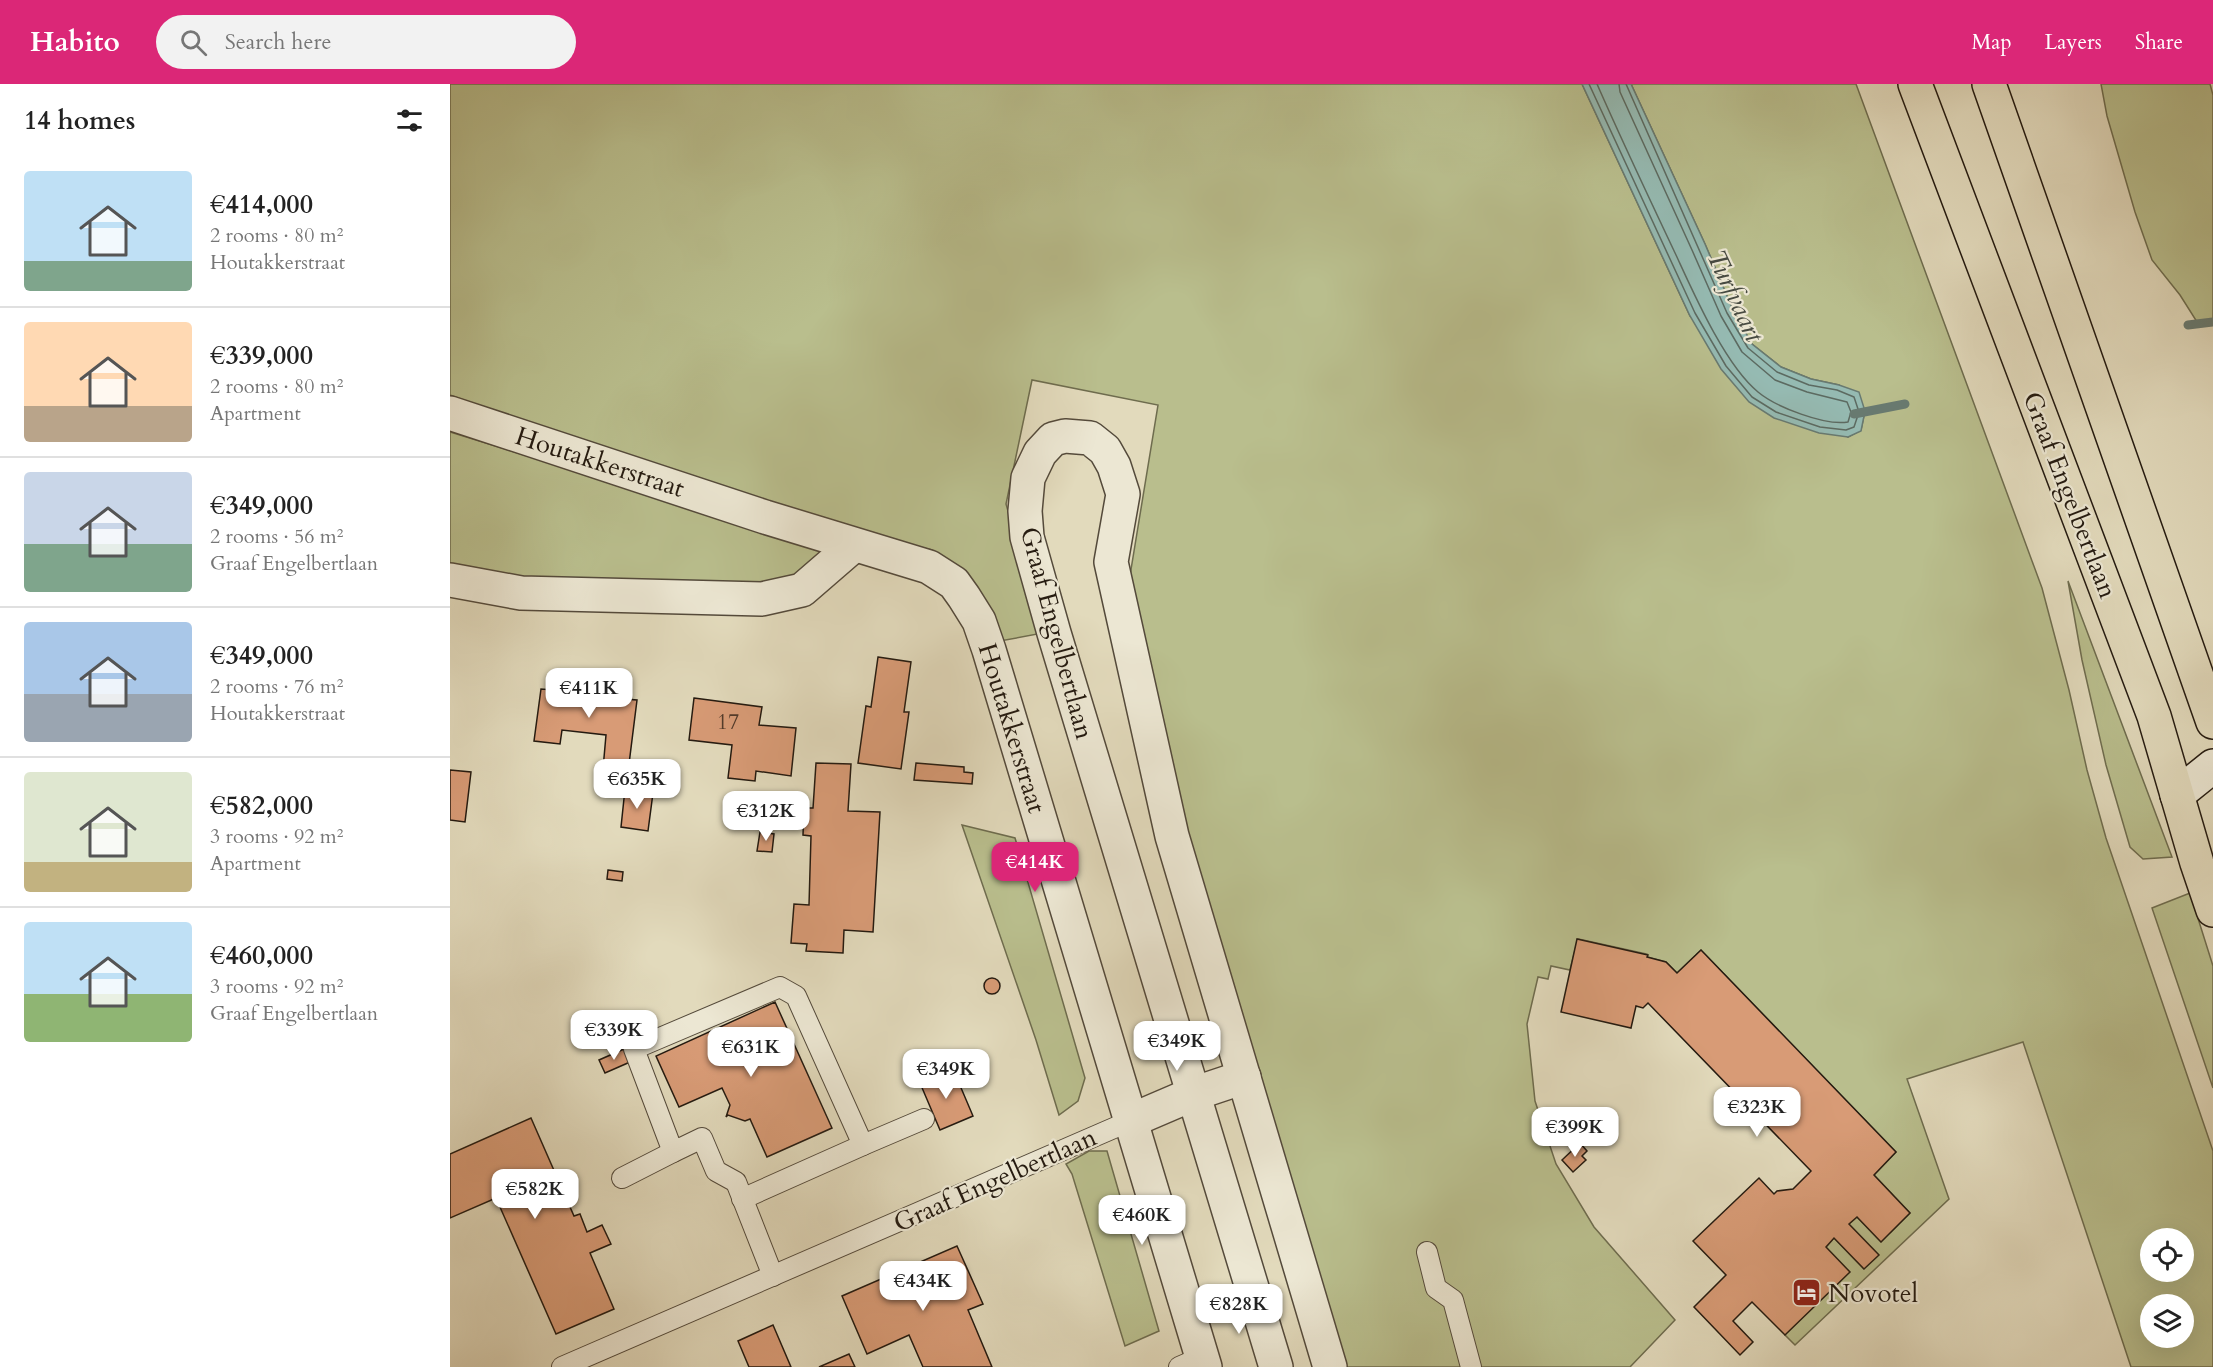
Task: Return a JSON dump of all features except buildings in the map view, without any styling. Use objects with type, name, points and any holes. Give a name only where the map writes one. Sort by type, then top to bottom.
[{"type":"main road","name":"Graaf Engelbertlaan","points":[[1915,84],[2154,716],[2213,909]]},
{"type":"main road","points":[[1989,84],[2213,722]]},
{"type":"street","name":"Houtakkerstraat","points":[[450,413],[854,545],[929,567],[954,583],[978,621],[989,650],[1130,1121]]},
{"type":"street","name":"Graaf Engelbertlaan","points":[[1276,1367],[1027,537],[1025,511],[1028,478],[1040,453],[1053,439],[1065,436],[1090,438],[1105,450],[1114,466],[1123,494],[1111,562],[1172,836],[1330,1367]]},
{"type":"street","points":[[450,580],[521,593],[762,599],[802,590],[854,545]]},
{"type":"street","points":[[2177,795],[2213,766]]},
{"type":"street","points":[[2177,795],[2213,795]]},
{"type":"street","name":"Graaf Engelbertlaan","points":[[1196,1364],[1130,1121],[1193,1094],[1244,1077]]},
{"type":"lane","points":[[673,1152],[634,1049],[780,987],[796,996],[863,1145]]},
{"type":"lane","points":[[742,1199],[924,1119]]},
{"type":"lane","name":"Graaf Engelbertlaan","points":[[562,1367],[1130,1121]]},
{"type":"lane","points":[[622,1178],[702,1138],[716,1171],[736,1182],[773,1276]]},
{"type":"lane","points":[[1427,1252],[1436,1288],[1453,1300],[1471,1367]]},
{"type":"green space","points":[[450,84],[1582,84],[1690,316],[1848,437],[1861,430],[1865,411],[1839,385],[1811,379],[1781,367],[1752,344],[1733,310],[1631,84],[1856,84],[2042,588],[2106,838],[2213,1151],[2213,1367],[2131,1367],[2023,1042],[1907,1079],[1949,1199],[1795,1345],[1785,1335],[1826,1247],[1834,1238],[1864,1269],[1849,1224],[1857,1217],[1881,1242],[1910,1213],[1874,1175],[1896,1152],[1701,950],[1677,973],[1666,962],[1647,957],[1647,954],[1578,939],[1570,970],[1551,966],[1548,979],[1538,977],[1527,1024],[1535,1101],[1556,1164],[1594,1227],[1675,1320],[1630,1367],[1338,1367],[1225,970],[1126,600],[1158,405],[1032,380],[1006,504],[1043,633],[1000,641],[966,575],[932,550],[839,528],[450,395]]},
{"type":"green space","points":[[2101,84],[2210,84],[2213,95],[2213,320],[2197,322],[2180,295],[2152,260],[2135,212],[2107,116]]},
{"type":"green space","points":[[450,432],[802,541],[827,554],[773,590],[683,591],[450,571]]},
{"type":"green space","points":[[2068,581],[2172,857],[2143,859],[2130,847],[2106,765],[2082,660]]},
{"type":"green space","points":[[962,825],[1015,838],[1085,1078],[1078,1101],[1059,1115],[1036,1040]]},
{"type":"green space","points":[[2190,893],[2213,966],[2213,1088],[2152,908]]},
{"type":"green space","points":[[1089,1151],[1107,1151],[1159,1331],[1125,1346],[1072,1174],[1066,1164]]},
{"type":"water","points":[[1582,84],[1631,84],[1733,310],[1752,344],[1781,367],[1811,379],[1859,392],[1865,411],[1861,431],[1848,437],[1819,433],[1774,418],[1749,402],[1721,369],[1690,316]]},
{"type":"waterway","name":"Turfvaart","points":[[2188,325],[2213,322]]},
{"type":"waterway","name":"Turfvaart","points":[[1854,414],[1905,404]]},
{"type":"place","name":"Novotel","points":[[1807,1293]]}]
